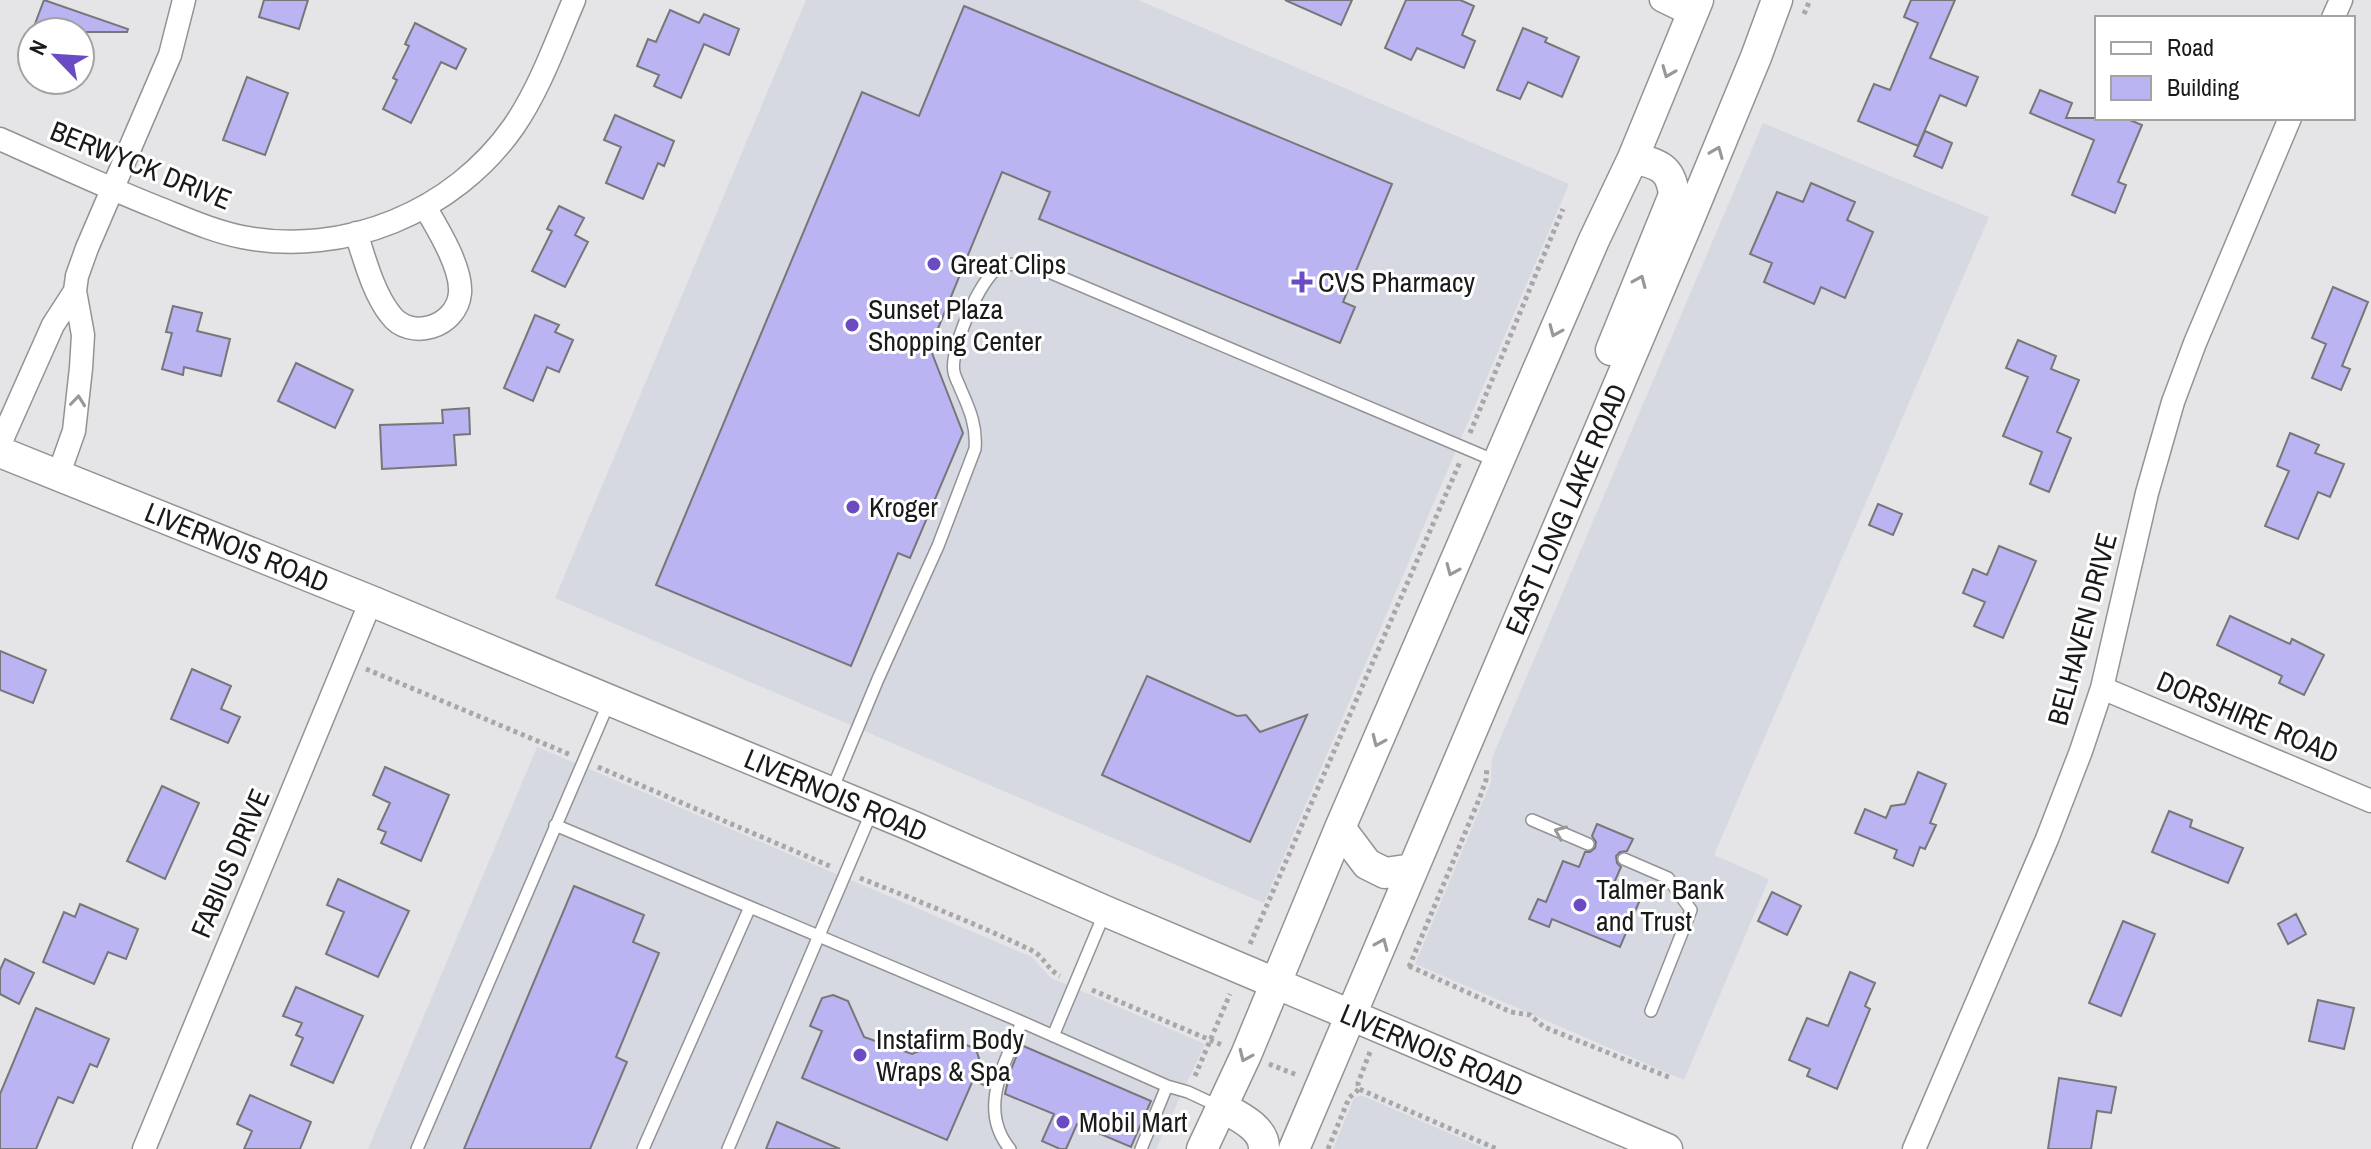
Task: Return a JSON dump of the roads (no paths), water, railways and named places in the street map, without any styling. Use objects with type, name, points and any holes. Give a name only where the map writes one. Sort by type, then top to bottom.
[{"type":"main road","points":[[1747,79],[1737,68],[1740,42],[1755,0]]},
{"type":"main road","name":"EAST LONG LAKE ROAD","points":[[1294,1149],[1747,79],[1777,0]]},
{"type":"main road","points":[[1202,1149],[1276,984],[1340,828],[1594,240],[1633,158],[1695,7]]},
{"type":"main road","points":[[1488,693],[1493,629],[1674,195],[1672,178],[1664,169],[1633,158]]},
{"type":"main road","name":"LIVERNOIS ROAD","points":[[0,452],[371,601],[831,792],[1667,1149]]},
{"type":"main road","points":[[1340,828],[1367,864],[1385,873],[1413,869]]},
{"type":"main road","points":[[1222,1107],[1256,1130],[1264,1142],[1264,1149]]},
{"type":"street","points":[[58,476],[74,431],[81,368],[83,335],[75,291],[77,276],[170,55],[184,0]]},
{"type":"street","name":"BERWYCK DRIVE","points":[[0,139],[206,227],[241,237],[293,242],[332,239],[373,229],[425,207],[471,175],[493,154],[534,92],[574,0]]},
{"type":"street","points":[[1661,0],[1695,7]]},
{"type":"street","name":"BELHAVEN DRIVE","points":[[1914,1149],[2047,839],[2081,751],[2102,688],[2147,493],[2173,402],[2289,120]]},
{"type":"street","points":[[356,233],[379,296],[390,315],[412,328],[438,326],[453,314],[457,305],[459,277],[441,234],[425,207]]},
{"type":"street","points":[[0,444],[53,325],[75,291]]},
{"type":"street","name":"FABIUS DRIVE","points":[[144,1149],[371,601]]},
{"type":"street","name":"DORSHIRE ROAD","points":[[2102,688],[2371,801]]},
{"type":"lane","points":[[831,792],[907,610],[938,546],[975,449],[976,433],[970,411],[953,371],[957,345],[984,282],[998,268],[1018,263],[1037,267],[1499,462]]},
{"type":"lane","points":[[417,1149],[609,701]]},
{"type":"lane","points":[[728,1149],[873,810]]},
{"type":"lane","points":[[1532,820],[1588,844]]},
{"type":"lane","points":[[555,825],[1222,1107]]},
{"type":"lane","points":[[1624,859],[1668,878],[1691,910],[1651,1011]]},
{"type":"lane","points":[[643,1149],[750,907]]},
{"type":"lane","points":[[1053,1036],[1105,911]]},
{"type":"lane","points":[[1010,1149],[1000,1137],[994,1103],[997,1084],[1022,1022]]},
{"type":"lane","points":[[1141,1149],[1167,1086]]},
{"type":"place","name":"Great Clips","points":[[934,264]]},
{"type":"place","name":"CVS Pharmacy","points":[[1302,282]]},
{"type":"place","name":"Sunset Plaza Shopping Center","points":[[852,325]]},
{"type":"place","name":"Kroger","points":[[853,507]]},
{"type":"place","name":"Talmer Bank and Trust","points":[[1580,905]]},
{"type":"place","name":"Instafirm Body Wraps & Spa","points":[[860,1055]]},
{"type":"place","name":"Mobil Mart","points":[[1063,1122]]}]
